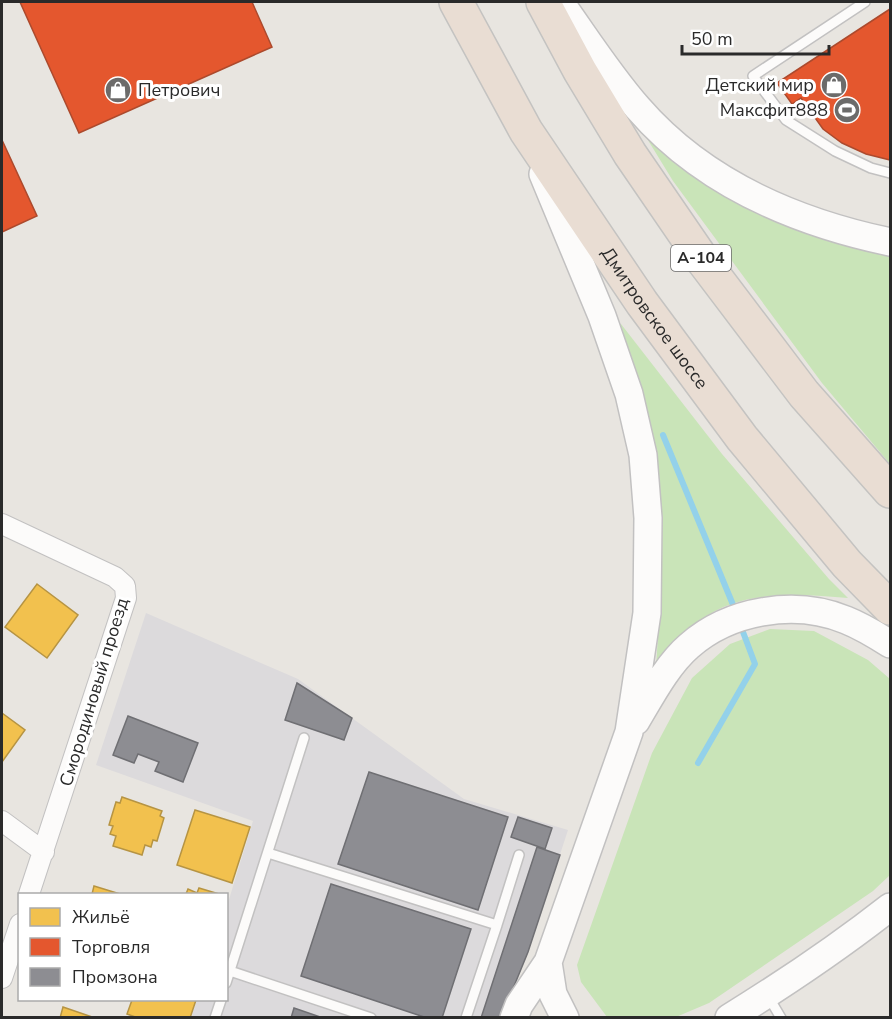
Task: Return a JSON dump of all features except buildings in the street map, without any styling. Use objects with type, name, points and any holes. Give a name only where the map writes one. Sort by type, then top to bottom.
[{"type":"highway","name":"Дмитровское шоссе","points":[[456,2],[526,131],[642,303],[742,438],[848,564],[891,608]]},
{"type":"highway","name":"А-104","points":[[543,2],[580,71],[630,154],[704,262],[804,394],[891,491]]},
{"type":"main road","points":[[560,2],[637,107],[663,134],[699,165],[750,196],[810,221],[891,242]]},
{"type":"main road","points":[[514,1017],[519,1005],[548,962],[629,732],[647,613],[648,518],[643,455],[629,394],[602,316],[526,131]]},
{"type":"main road","points":[[629,732],[658,683],[688,646],[716,627],[745,615],[776,610],[809,611],[844,619],[891,644]]},
{"type":"main road","points":[[729,1017],[767,994],[891,907]]},
{"type":"main road","points":[[548,962],[553,994],[565,1017]]},
{"type":"street","name":"Смородиновый проезд","points":[[2,524],[115,577],[125,586],[126,598],[30,893]]},
{"type":"street","points":[[2,821],[44,852]]},
{"type":"street","points":[[2,978],[18,930]]},
{"type":"lane","points":[[865,2],[753,76],[786,120],[835,151],[871,168],[891,172]]},
{"type":"lane","points":[[228,977],[304,738]]},
{"type":"lane","points":[[268,853],[497,925]]},
{"type":"lane","points":[[466,1017],[519,855]]},
{"type":"lane","points":[[230,971],[371,1017]]},
{"type":"lane","points":[[767,994],[780,1017]]},
{"type":"lane","points":[[215,1017],[220,1001]]},
{"type":"shaded area","points":[[146,613],[298,679],[464,799],[568,830],[528,952],[501,1017],[191,1017],[197,1001],[228,1001],[228,903],[253,821],[96,765]]},
{"type":"green space","points":[[643,132],[890,251],[890,464],[822,383],[673,181]]},
{"type":"green space","points":[[621,324],[722,454],[848,598],[791,595],[753,598],[734,603],[701,620],[677,642],[656,667],[662,573],[661,520],[617,325]]},
{"type":"green space","points":[[770,629],[814,631],[868,660],[890,679],[890,875],[873,891],[709,1003],[676,1017],[607,1017],[581,982],[577,965],[652,753],[692,678],[730,644]]},
{"type":"waterway","points":[[663,435],[736,612]]},
{"type":"waterway","points":[[698,763],[755,664],[740,624]]},
{"type":"place","name":"Детский мир","points":[[834,85]]},
{"type":"place","name":"Петрович","points":[[118,90]]},
{"type":"place","name":"Максфит888","points":[[847,110]]}]
